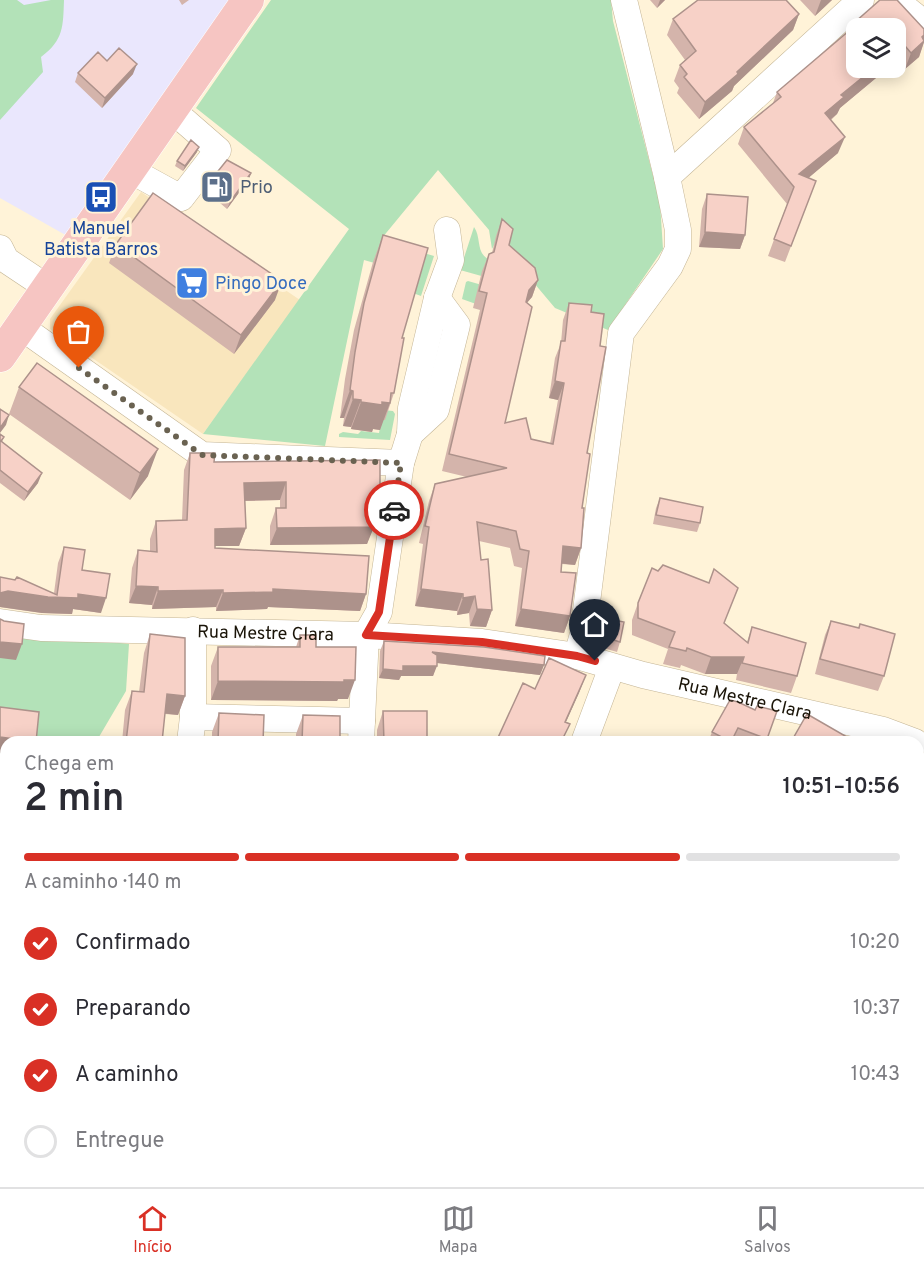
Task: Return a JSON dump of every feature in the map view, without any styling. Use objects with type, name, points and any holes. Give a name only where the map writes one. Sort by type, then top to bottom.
[{"type":"main road","points":[[0,357],[248,0]]},
{"type":"street","points":[[577,656],[583,634],[621,333],[670,266],[678,249],[678,230],[667,177],[624,0]]},
{"type":"street","points":[[667,177],[861,0]]},
{"type":"street","points":[[895,0],[924,22]]},
{"type":"street","points":[[130,170],[181,198],[218,150],[172,110]]},
{"type":"street","points":[[193,717],[361,732],[366,635],[379,612],[401,463],[410,434],[436,410],[457,325],[436,298],[451,260],[447,230]]},
{"type":"street","points":[[2,258],[48,288]]},
{"type":"street","points":[[21,327],[202,455],[401,463]]},
{"type":"street","name":"Rua Mestre Clara","points":[[0,622],[41,627],[366,635],[482,642],[577,656],[612,667],[883,730],[898,736]]},
{"type":"street","points":[[191,736],[193,717],[193,630]]},
{"type":"street","points":[[586,736],[612,667]]},
{"type":"shaded area","points":[[0,0],[234,0],[69,237],[0,198]]},
{"type":"shaded area","points":[[141,192],[300,300],[203,434],[50,329],[50,319]]},
{"type":"green space","points":[[0,0],[17,0],[24,5],[64,0],[61,32],[54,45],[41,57],[43,72],[0,120]]},
{"type":"green space","points":[[271,0],[611,0],[613,21],[660,203],[663,249],[608,330],[555,308],[497,239],[492,249],[489,230],[438,170],[382,238],[392,242],[392,268],[364,260],[325,446],[203,434],[349,229],[196,108]]},
{"type":"green space","points":[[474,227],[483,254],[491,260],[485,277],[460,270]]},
{"type":"green space","points":[[407,248],[434,256],[421,296],[413,293]]},
{"type":"green space","points":[[468,281],[482,285],[476,304],[462,299]]},
{"type":"green space","points":[[383,410],[393,411],[395,414],[390,440],[339,437],[339,434],[343,432],[379,433]]},
{"type":"green space","points":[[0,630],[129,644],[126,691],[100,736],[0,736]]},
{"type":"building","points":[[698,0],[786,0],[799,14],[737,72],[738,74],[705,102],[684,77],[687,74],[680,65],[696,51],[673,19]]},
{"type":"building","points":[[880,0],[897,0],[924,29],[922,37],[924,41],[911,53],[906,47],[906,18],[860,18]]},
{"type":"building","points":[[846,33],[846,78],[862,78],[841,95],[844,97],[825,113],[845,137],[799,174],[816,181],[791,246],[774,239],[794,187],[744,127],[781,97],[777,92]]},
{"type":"building","points":[[119,48],[137,64],[105,98],[78,73],[98,52],[107,61]]},
{"type":"building","points":[[191,140],[199,147],[185,166],[177,161]]},
{"type":"building","points":[[227,160],[251,173],[230,202],[215,191],[218,187],[210,181]]},
{"type":"building","points":[[153,193],[282,281],[241,335],[116,244]]},
{"type":"building","points":[[707,194],[748,197],[745,235],[705,232]]},
{"type":"building","points":[[502,219],[513,229],[509,245],[535,268],[538,280],[529,290],[526,302],[532,307],[505,423],[526,418],[531,439],[553,444],[564,383],[555,381],[561,341],[565,341],[569,303],[592,305],[591,312],[604,314],[600,346],[606,347],[587,453],[590,454],[582,508],[584,508],[581,548],[563,546],[561,572],[576,573],[570,616],[521,609],[529,551],[520,549],[516,531],[477,522],[481,560],[488,559],[492,610],[477,609],[475,596],[463,598],[463,594],[421,589],[429,527],[425,526],[435,484],[507,468],[449,454],[487,293],[479,291],[489,254],[494,252]]},
{"type":"building","points":[[383,235],[428,248],[402,338],[404,338],[394,393],[391,393],[390,403],[382,402],[382,405],[353,399],[353,391],[350,390],[364,303]]},
{"type":"building","points":[[37,363],[158,449],[140,473],[19,387]]},
{"type":"building","points":[[0,409],[9,415],[0,428]]},
{"type":"building","points":[[0,434],[4,437],[1,441],[42,473],[28,492],[0,470]]},
{"type":"building","points":[[190,453],[215,453],[214,462],[380,460],[380,505],[374,505],[374,527],[277,528],[276,508],[286,508],[286,482],[244,483],[246,528],[215,529],[215,548],[369,556],[366,594],[273,589],[273,592],[223,593],[223,590],[158,591],[158,587],[136,586],[138,550],[157,552],[156,521],[187,520]]},
{"type":"building","points":[[660,498],[703,507],[700,523],[656,515]]},
{"type":"building","points":[[64,547],[85,550],[82,570],[110,574],[106,598],[78,594],[78,598],[48,597],[8,591],[0,593],[0,577],[15,580],[17,577],[57,595]]},
{"type":"building","points":[[663,565],[709,583],[714,569],[738,588],[724,623],[748,643],[752,627],[806,643],[797,676],[742,663],[744,657],[711,657],[687,648],[686,651],[669,647],[675,632],[638,618],[638,603],[652,568],[658,571]]},
{"type":"building","points":[[604,618],[624,622],[620,642],[601,636]]},
{"type":"building","points":[[0,619],[24,624],[22,644],[0,642]]},
{"type":"building","points":[[831,621],[859,628],[860,624],[895,634],[884,676],[820,659]]},
{"type":"building","points":[[150,634],[185,638],[185,696],[167,694],[163,736],[127,736],[132,691],[144,692]]},
{"type":"building","points":[[300,635],[316,635],[316,647],[356,647],[355,680],[344,680],[344,682],[218,681],[218,647],[300,647]]},
{"type":"building","points":[[384,641],[484,647],[545,656],[544,665],[432,652],[437,655],[437,666],[403,666],[403,671],[383,669]]},
{"type":"building","points":[[549,658],[586,675],[565,722],[570,724],[564,736],[499,736],[523,683],[535,689]]},
{"type":"building","points":[[730,700],[755,710],[757,706],[777,711],[768,736],[759,736],[738,728],[734,736],[720,736],[712,732]]},
{"type":"building","points":[[0,707],[39,712],[37,736],[0,736]]},
{"type":"building","points":[[383,711],[427,711],[427,736],[384,736]]},
{"type":"building","points":[[219,713],[264,715],[263,736],[218,736]]},
{"type":"building","points":[[807,714],[845,736],[794,736]]},
{"type":"building","points":[[303,715],[340,716],[340,736],[302,736]]},
{"type":"way so far","points":[[79,368],[202,455],[401,463],[394,510]]},
{"type":"place","name":"Prio","points":[[217,187]]},
{"type":"place","name":"Manuel Batista Barros","points":[[101,197]]},
{"type":"place","name":"Pingo Doce","points":[[192,283]]},
{"type":"route","points":[[394,510],[379,612],[366,635],[482,642],[577,656],[595,661]]}]
